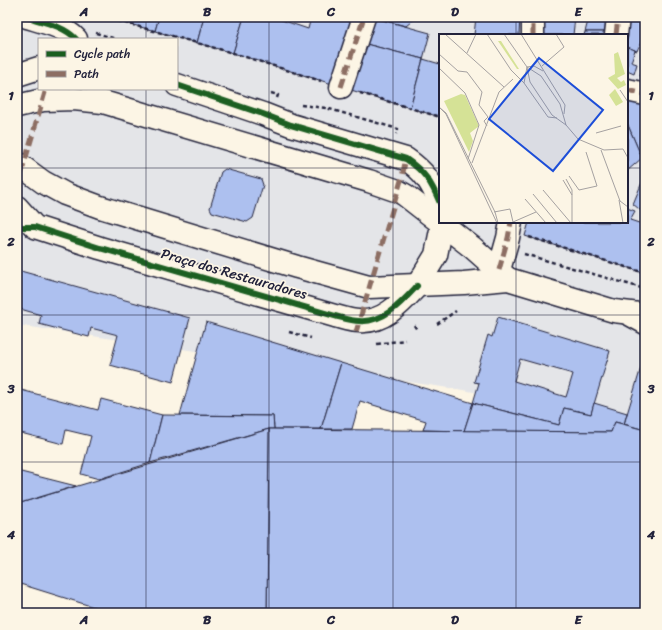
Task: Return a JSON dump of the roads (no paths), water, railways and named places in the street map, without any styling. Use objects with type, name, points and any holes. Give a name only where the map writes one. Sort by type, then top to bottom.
[{"type":"main road","points":[[27,17],[67,28]]},
{"type":"main road","points":[[341,87],[364,17]]},
{"type":"main road","points":[[533,17],[533,34]]},
{"type":"main road","points":[[616,34],[618,17]]},
{"type":"main road","points":[[17,75],[38,68]]},
{"type":"main road","points":[[178,85],[291,125],[406,159],[422,170],[434,188],[439,200]]},
{"type":"main road","points":[[628,90],[645,94]]},
{"type":"main road","points":[[17,106],[43,100],[74,98],[103,102],[369,180],[398,191],[439,221]]},
{"type":"main road","name":"Praça dos Restauradores","points":[[17,164],[43,182],[65,194],[86,202],[297,267],[369,287],[417,286],[503,275]]},
{"type":"main road","name":"Praça dos Restauradores","points":[[17,206],[26,227],[335,316],[359,321],[380,318],[401,303],[417,286],[436,255],[442,223]]},
{"type":"main road","points":[[442,223],[503,275],[614,311],[645,314]]},
{"type":"main road","points":[[503,275],[505,248],[518,229]]},
{"type":"lane","points":[[614,311],[645,329]]}]
